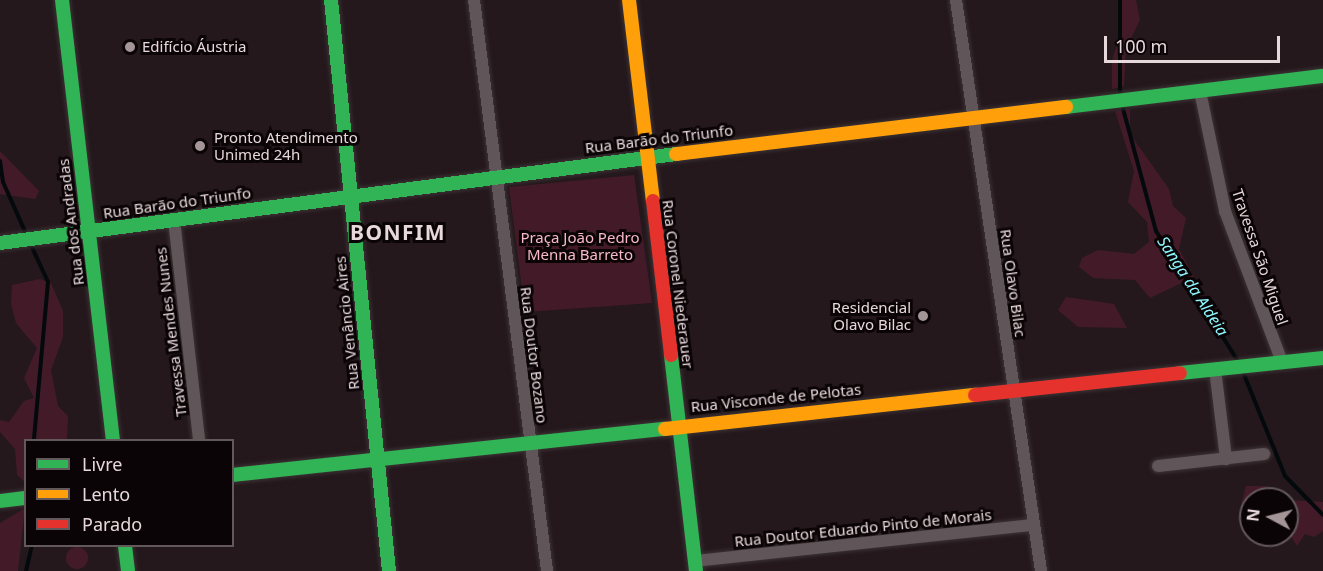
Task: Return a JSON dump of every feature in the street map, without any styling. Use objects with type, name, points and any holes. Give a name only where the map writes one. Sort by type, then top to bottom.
[{"type":"street","name":"Rua dos Andradas","points":[[62,0],[113,439]]},
{"type":"street","name":"Rua Venâncio Aires","points":[[331,0],[389,571]]},
{"type":"street","name":"Rua Doutor Bozano","points":[[474,0],[547,571]]},
{"type":"street","name":"Rua Coronel Niederauer","points":[[628,0],[696,566]]},
{"type":"street","name":"Rua Olavo Bilac","points":[[956,0],[1041,571]]},
{"type":"street","name":"Rua Barão do Triunfo","points":[[0,243],[646,157],[1323,76]]},
{"type":"street","name":"Travessa São Miguel","points":[[1200,91],[1225,211],[1282,362]]},
{"type":"street","name":"Travessa Mendes Nunes","points":[[174,220],[199,439]]},
{"type":"street","name":"Rua Visconde de Pelotas","points":[[234,475],[1014,389],[1323,358]]},
{"type":"street","points":[[1215,369],[1226,459]]},
{"type":"street","points":[[1158,466],[1264,454]]},
{"type":"street","points":[[0,501],[24,498]]},
{"type":"street","name":"Rua Doutor Eduardo Pinto de Morais","points":[[696,566],[1034,525]]},
{"type":"street","points":[[125,547],[128,571]]},
{"type":"green space","points":[[1118,0],[1136,0],[1140,20],[1126,48],[1124,86],[1112,89],[1112,60],[1122,30]]},
{"type":"green space","points":[[1130,109],[1130,134],[1169,189],[1173,206],[1186,218],[1179,249],[1194,277],[1150,298],[1135,280],[1093,278],[1079,267],[1082,258],[1098,250],[1134,254],[1149,242],[1147,222],[1128,202],[1134,171],[1115,111]]},
{"type":"green space","points":[[0,151],[39,191],[35,199],[0,194]]},
{"type":"green space","name":"Praça João Pedro Menna Barreto","points":[[634,175],[652,303],[525,312],[509,187]]},
{"type":"green space","points":[[40,279],[51,283],[63,311],[63,337],[51,370],[58,406],[68,416],[67,439],[24,439],[24,481],[17,475],[15,449],[0,432],[0,420],[9,422],[24,401],[34,398],[24,378],[37,348],[16,323],[11,304],[12,285]]},
{"type":"green space","points":[[1066,297],[1114,304],[1127,328],[1078,327],[1058,310]]},
{"type":"green space","points":[[1299,501],[1323,502],[1323,531],[1314,537],[1305,534],[1299,543]]},
{"type":"green space","points":[[24,509],[18,571],[0,571],[0,523]]},
{"type":"green space","points":[[77,547],[85,550],[88,558],[85,566],[77,569],[69,566],[66,558],[69,550]]},
{"type":"waterway","name":"Sanga da Aldeia","points":[[1120,0],[1120,95]]},
{"type":"waterway","name":"Sanga da Aldeia","points":[[1122,105],[1156,231],[1239,363]]},
{"type":"waterway","points":[[0,161],[3,182],[27,236]]},
{"type":"waterway","points":[[30,243],[48,282],[34,439]]},
{"type":"waterway","name":"Sanga da Aldeia","points":[[1243,372],[1285,476],[1323,515]]},
{"type":"waterway","points":[[26,571],[32,547]]},
{"type":"traffic: fast","points":[[62,0],[113,439]]},
{"type":"traffic: fast","points":[[331,0],[389,571]]},
{"type":"traffic: fast","points":[[1066,107],[1323,76]]},
{"type":"traffic: fast","points":[[0,243],[676,154]]},
{"type":"traffic: fast","points":[[671,355],[696,571]]},
{"type":"traffic: fast","points":[[1180,373],[1323,358]]},
{"type":"traffic: fast","points":[[234,475],[665,429]]},
{"type":"traffic: fast","points":[[0,501],[24,498]]},
{"type":"traffic: fast","points":[[125,547],[128,571]]},
{"type":"traffic: slow","points":[[629,0],[653,201]]},
{"type":"traffic: slow","points":[[676,154],[1066,107]]},
{"type":"traffic: slow","points":[[665,429],[975,395]]},
{"type":"traffic: jam","points":[[653,201],[671,355]]},
{"type":"traffic: jam","points":[[975,395],[1180,373]]},
{"type":"place","name":"Edifício Áustria","points":[[130,47]]},
{"type":"place","name":"Pronto Atendimento Unimed 24h","points":[[200,146]]},
{"type":"place","name":"Residencial Olavo Bilac","points":[[923,316]]},
{"type":"district","name":"BONFIM","points":[[398,232]]}]
